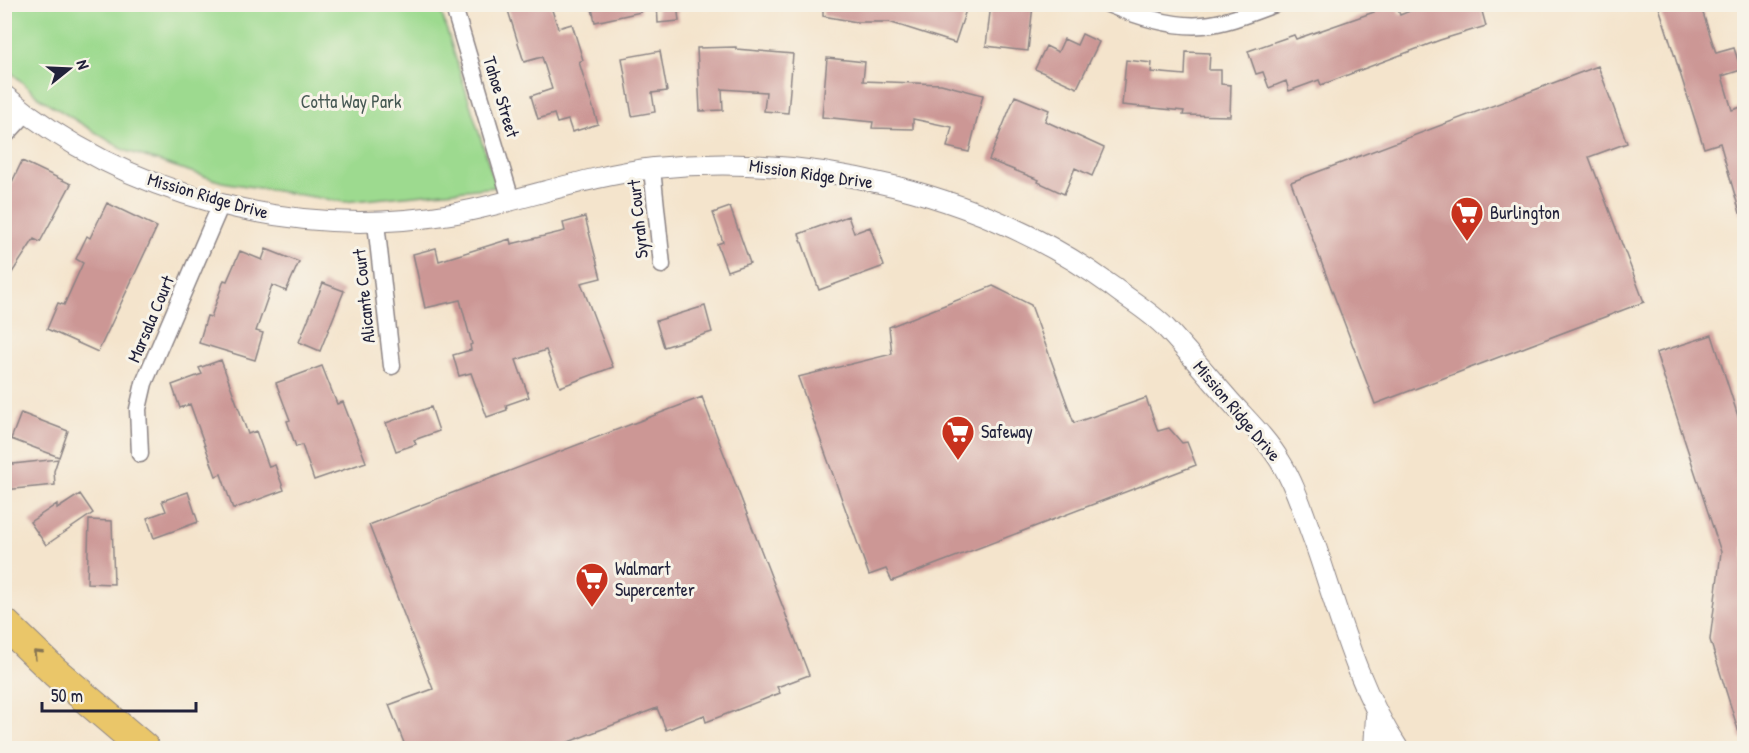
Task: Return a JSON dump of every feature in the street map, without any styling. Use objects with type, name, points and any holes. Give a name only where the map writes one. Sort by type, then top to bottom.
[{"type":"highway","points":[[4,623],[55,672],[144,748]]},
{"type":"street","name":"Tahoe Street","points":[[453,4],[511,200]]},
{"type":"street","points":[[1108,4],[1126,12],[1175,24],[1204,25],[1254,8],[1275,4]]},
{"type":"street","name":"Mission Ridge Drive","points":[[4,95],[26,113],[72,143],[135,175],[221,204],[304,219],[376,223],[451,214],[652,168],[738,165],[799,169],[886,184],[995,219],[1065,254],[1163,325],[1281,462],[1307,522],[1376,716],[1398,748]]},
{"type":"street","points":[[4,137],[26,113]]},
{"type":"street","name":"Syrah Court","points":[[652,168],[662,265]]},
{"type":"street","name":"Marsala Court","points":[[140,454],[138,409],[144,383],[221,204]]},
{"type":"street","name":"Alicante Court","points":[[376,223],[392,366]]},
{"type":"street","name":"Mission Ridge Drive","points":[[1374,748],[1376,716]]},
{"type":"green space","name":"Cotta Way Park","points":[[5,4],[439,5],[496,187],[344,202],[222,182],[124,150],[41,99],[5,67]]},
{"type":"building","points":[[506,4],[550,4],[558,28],[572,24],[583,60],[579,62],[598,124],[572,132],[568,120],[557,123],[554,114],[538,119],[531,96],[552,89],[542,57],[524,62]]},
{"type":"building","points":[[591,4],[640,4],[641,12],[595,22]]},
{"type":"building","points":[[657,4],[677,4],[679,21],[658,23]]},
{"type":"building","points":[[823,4],[914,4],[928,9],[929,4],[968,4],[955,43],[889,22],[857,22],[823,16]]},
{"type":"building","points":[[991,4],[1033,5],[1028,51],[986,46]]},
{"type":"building","points":[[1371,4],[1396,4],[1400,15],[1427,4],[1480,4],[1486,26],[1440,40],[1321,85],[1319,80],[1289,91],[1286,81],[1269,88],[1263,72],[1256,74],[1248,51],[1294,35],[1296,39],[1374,12]]},
{"type":"building","points":[[1658,4],[1700,4],[1716,53],[1734,48],[1741,70],[1722,76],[1732,110],[1744,106],[1744,212],[1740,213],[1720,143],[1704,148]]},
{"type":"building","points":[[1082,34],[1099,42],[1077,88],[1035,69],[1046,46],[1058,52],[1064,39],[1077,45]]},
{"type":"building","points":[[736,47],[736,49],[793,54],[788,113],[764,111],[766,92],[722,89],[723,110],[700,111],[697,48]]},
{"type":"building","points":[[660,51],[667,91],[652,93],[655,112],[632,116],[622,58]]},
{"type":"building","points":[[1186,52],[1210,53],[1209,70],[1221,70],[1221,84],[1231,85],[1230,116],[1183,115],[1184,111],[1122,105],[1126,60],[1152,63],[1151,72],[1185,75]]},
{"type":"building","points":[[827,58],[865,62],[863,81],[941,84],[983,95],[969,152],[947,147],[952,127],[913,119],[913,129],[872,128],[873,122],[822,117]]},
{"type":"building","name":"Burlington","points":[[1598,66],[1627,143],[1589,157],[1644,302],[1375,404],[1291,182]]},
{"type":"building","points":[[1015,96],[1049,110],[1045,121],[1104,148],[1092,176],[1075,168],[1064,194],[1038,182],[1039,180],[989,160]]},
{"type":"building","points":[[22,161],[71,184],[40,242],[34,239],[4,285],[4,199]]},
{"type":"building","points":[[107,203],[157,227],[98,352],[47,329],[58,303],[64,305],[83,263],[76,259],[87,236],[90,238]]},
{"type":"building","points":[[730,207],[750,263],[727,271],[717,244],[723,242],[713,213]]},
{"type":"building","points":[[848,216],[854,233],[870,227],[884,266],[819,290],[799,234]]},
{"type":"building","points":[[585,217],[601,278],[581,283],[613,367],[560,387],[546,350],[516,360],[529,397],[506,405],[507,410],[487,417],[471,373],[459,376],[453,355],[471,350],[470,345],[472,344],[460,300],[425,308],[413,254],[436,248],[439,261],[510,239],[511,244],[565,231],[563,223]]},
{"type":"building","points":[[266,249],[299,262],[286,291],[272,285],[256,331],[263,333],[255,360],[199,343],[207,316],[211,317],[224,280],[227,281],[240,251],[262,260]]},
{"type":"building","points":[[323,283],[344,291],[320,351],[299,342]]},
{"type":"building","name":"Safeway","points":[[993,286],[1031,305],[1074,423],[1146,398],[1158,431],[1169,428],[1182,443],[1187,442],[1196,465],[892,581],[886,569],[869,575],[798,377],[892,354],[889,327]]},
{"type":"building","points":[[705,306],[712,332],[664,347],[656,321]]},
{"type":"building","points":[[1712,335],[1744,435],[1744,738],[1741,739],[1710,640],[1721,552],[1656,353]]},
{"type":"building","points":[[221,360],[248,434],[256,431],[269,467],[275,465],[284,490],[233,509],[221,474],[216,476],[190,404],[180,408],[172,385],[202,374],[199,368]]},
{"type":"building","points":[[322,366],[337,404],[343,402],[366,462],[314,480],[302,445],[296,447],[287,421],[290,420],[276,383]]},
{"type":"building","name":"Walmart Supercenter","points":[[702,397],[809,675],[777,687],[780,693],[706,722],[704,715],[666,730],[657,708],[553,748],[406,748],[389,705],[433,689],[369,525]]},
{"type":"building","points":[[431,407],[439,431],[414,440],[416,444],[396,451],[386,423]]},
{"type":"building","points":[[21,413],[68,431],[59,457],[11,439]]},
{"type":"building","points":[[58,459],[54,471],[55,485],[4,490],[4,465]]},
{"type":"building","points":[[188,492],[198,522],[154,538],[147,518],[166,511],[162,501]]},
{"type":"building","points":[[80,494],[93,513],[46,545],[30,522],[57,504],[57,509]]},
{"type":"building","points":[[89,520],[112,521],[114,584],[87,583]]},
{"type":"place","name":"Burlington","points":[[1467,242]]},
{"type":"place","name":"Safeway","points":[[958,461]]},
{"type":"place","name":"Walmart Supercenter","points":[[592,608]]}]
